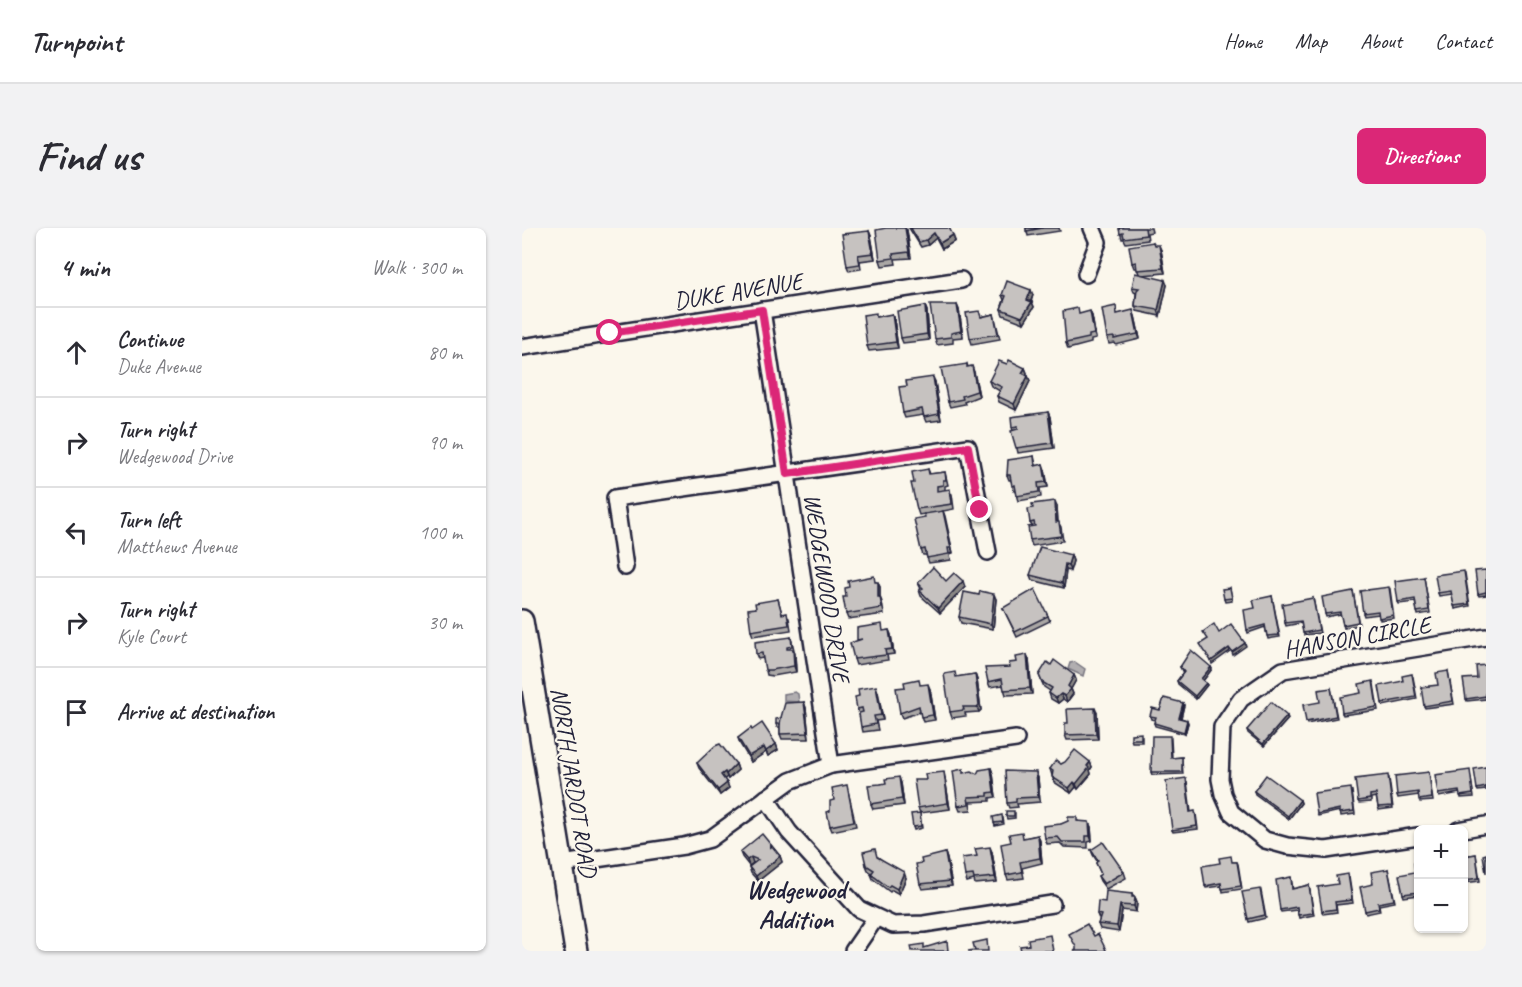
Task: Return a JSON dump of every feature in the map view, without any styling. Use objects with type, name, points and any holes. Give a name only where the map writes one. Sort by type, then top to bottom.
[{"type":"main road","name":"NORTH JARDOT ROAD","points":[[522,621],[576,951]]},
{"type":"street","points":[[1086,274],[1098,242],[1092,228]]},
{"type":"street","name":"DUKE AVENUE","points":[[522,346],[961,280]]},
{"type":"street","name":"WEDGEWOOD DRIVE","points":[[762,310],[831,765]]},
{"type":"street","points":[[625,567],[615,498],[968,447],[988,552]]},
{"type":"street","name":"HANSON CIRCLE","points":[[1414,837],[1326,850],[1287,846],[1265,840],[1231,812],[1223,794],[1220,779],[1222,727],[1240,699],[1283,670],[1486,637]]},
{"type":"street","points":[[561,864],[698,843],[720,833],[790,781],[831,765],[1016,738]]},
{"type":"street","points":[[766,798],[789,832],[859,909],[875,919],[892,925],[924,924],[1052,904]]},
{"type":"street","points":[[1468,828],[1486,825]]},
{"type":"street","points":[[853,951],[875,919]]},
{"type":"shaded area","points":[[1075,662],[1085,669],[1083,676],[1068,669],[1070,663]]},
{"type":"shaded area","points":[[795,692],[798,694],[799,702],[784,701],[784,694]]},
{"type":"building","points":[[905,228],[909,252],[893,254],[894,258],[880,260],[876,230]]},
{"type":"building","points":[[911,228],[949,228],[953,235],[940,243],[934,233],[926,240],[919,242]]},
{"type":"building","points":[[1026,228],[1043,228],[1026,231]]},
{"type":"building","points":[[1119,228],[1145,228],[1146,235],[1124,238]]},
{"type":"building","points":[[869,231],[873,253],[858,255],[860,264],[847,266],[842,234]]},
{"type":"building","points":[[1153,242],[1154,245],[1159,245],[1163,268],[1137,270],[1136,262],[1132,263],[1129,246]]},
{"type":"building","points":[[1135,273],[1165,280],[1158,310],[1135,306],[1139,288],[1132,287]]},
{"type":"building","points":[[1007,281],[1031,290],[1027,300],[1032,302],[1022,317],[1001,309],[1006,296],[1002,295]]},
{"type":"building","points":[[930,305],[957,305],[961,331],[951,333],[951,337],[935,339]]},
{"type":"building","points":[[925,306],[927,334],[901,338],[897,311]]},
{"type":"building","points":[[1116,306],[1117,314],[1133,310],[1138,334],[1114,339],[1114,337],[1107,338],[1102,309]]},
{"type":"building","points":[[1078,308],[1079,314],[1090,311],[1094,334],[1089,335],[1089,338],[1066,343],[1063,311]]},
{"type":"building","points":[[979,311],[981,317],[994,314],[998,334],[970,338],[966,313]]},
{"type":"building","points":[[876,313],[876,317],[892,314],[896,342],[867,346],[863,315]]},
{"type":"building","points":[[1009,360],[1025,368],[1022,373],[1028,376],[1014,404],[997,396],[1002,387],[989,381],[999,361],[1007,364]]},
{"type":"building","points":[[967,364],[967,367],[972,366],[977,391],[962,396],[963,399],[948,402],[941,368]]},
{"type":"building","points":[[933,377],[939,414],[924,417],[922,409],[903,413],[899,387],[907,386],[906,381]]},
{"type":"building","points":[[1048,412],[1052,443],[1016,448],[1011,431],[1018,429],[1018,426],[1012,427],[1011,417]]},
{"type":"building","points":[[1034,456],[1035,466],[1043,464],[1046,482],[1038,483],[1039,492],[1017,496],[1015,485],[1012,486],[1010,475],[1007,475],[1008,460]]},
{"type":"building","points":[[928,469],[929,474],[945,472],[946,480],[943,480],[943,485],[937,486],[937,491],[950,489],[952,504],[917,509],[911,483],[914,483],[912,472]]},
{"type":"building","points":[[1055,501],[1056,522],[1059,522],[1061,536],[1030,540],[1028,527],[1035,526],[1034,522],[1030,523],[1028,509],[1033,508],[1032,504]]},
{"type":"building","points":[[943,511],[951,548],[948,548],[949,554],[927,558],[925,549],[921,550],[914,519],[925,517],[924,514]]},
{"type":"building","points":[[1040,547],[1071,555],[1068,565],[1065,564],[1062,583],[1030,575]]},
{"type":"building","points":[[933,567],[946,581],[954,573],[963,581],[938,608],[919,590],[923,588],[918,583]]},
{"type":"building","points":[[1486,570],[1486,592],[1478,594],[1475,571]]},
{"type":"building","points":[[1464,571],[1469,604],[1454,606],[1451,591],[1438,593],[1435,575]]},
{"type":"building","points":[[874,576],[875,582],[878,582],[878,597],[880,597],[882,608],[846,614],[843,597],[846,597],[845,588],[849,587],[848,581]]},
{"type":"building","points":[[1424,577],[1429,610],[1417,612],[1415,599],[1398,602],[1395,581]]},
{"type":"building","points":[[1389,587],[1393,615],[1379,618],[1378,611],[1363,613],[1360,591]]},
{"type":"building","points":[[1230,588],[1232,598],[1224,599],[1222,589]]},
{"type":"building","points":[[1035,589],[1048,616],[1015,632],[1003,608]]},
{"type":"building","points":[[980,591],[994,594],[991,624],[959,617],[964,592],[979,595]]},
{"type":"building","points":[[1353,591],[1358,622],[1343,625],[1340,612],[1325,614],[1322,597]]},
{"type":"building","points":[[1272,596],[1279,635],[1267,636],[1265,625],[1247,630],[1244,610],[1255,608],[1253,600]]},
{"type":"building","points":[[1313,598],[1319,630],[1303,633],[1301,621],[1285,623],[1282,604]]},
{"type":"building","points":[[778,599],[782,614],[787,613],[789,625],[751,631],[748,609],[756,608],[755,603]]},
{"type":"building","points":[[882,624],[883,631],[889,630],[892,649],[885,650],[886,655],[854,659],[850,643],[862,639],[857,640],[857,628]]},
{"type":"building","points":[[1214,624],[1219,633],[1231,624],[1245,643],[1232,652],[1229,648],[1211,661],[1200,644],[1208,639],[1203,632]]},
{"type":"building","points":[[791,637],[792,646],[787,649],[793,649],[794,666],[765,670],[762,653],[756,654],[755,642]]},
{"type":"building","points":[[1191,650],[1211,667],[1201,679],[1206,683],[1195,696],[1177,681],[1184,672],[1180,667]]},
{"type":"building","points":[[1027,655],[1030,688],[1004,690],[1002,679],[988,682],[985,668],[1010,667],[1009,663],[1017,662],[1016,657]]},
{"type":"building","points":[[1054,660],[1074,675],[1068,686],[1071,689],[1065,696],[1061,694],[1056,698],[1049,693],[1052,688],[1042,682],[1039,675],[1047,662],[1051,665]]},
{"type":"building","points":[[1486,665],[1486,696],[1466,699],[1463,679],[1477,678],[1476,666]]},
{"type":"building","points":[[1448,671],[1453,701],[1424,706],[1421,687],[1438,685],[1436,673]]},
{"type":"building","points":[[955,672],[956,677],[975,674],[979,705],[977,707],[963,707],[964,710],[950,712],[944,674]]},
{"type":"building","points":[[1412,674],[1416,697],[1382,703],[1379,686],[1403,681],[1402,676]]},
{"type":"building","points":[[919,679],[920,685],[928,684],[933,715],[921,717],[919,706],[900,713],[896,688],[905,687],[904,682]]},
{"type":"building","points":[[1373,681],[1377,707],[1342,713],[1340,697],[1361,693],[1359,684]]},
{"type":"building","points":[[876,686],[881,715],[874,716],[876,724],[861,727],[859,713],[863,712],[862,708],[857,709],[855,697],[859,696],[858,689]]},
{"type":"building","points":[[1331,688],[1336,716],[1306,722],[1303,705],[1320,702],[1318,690]]},
{"type":"building","points":[[1164,698],[1183,703],[1179,718],[1187,720],[1184,732],[1154,723],[1156,717],[1150,716],[1152,708],[1160,710]]},
{"type":"building","points":[[804,702],[808,733],[780,734],[780,721],[785,703]]},
{"type":"building","points":[[1271,702],[1287,716],[1263,744],[1247,730]]},
{"type":"building","points":[[1095,708],[1096,734],[1065,735],[1065,723],[1068,723],[1067,709]]},
{"type":"building","points":[[781,718],[780,724],[776,724],[776,719]]},
{"type":"building","points":[[762,723],[776,744],[766,751],[764,747],[749,756],[738,738]]},
{"type":"building","points":[[1141,733],[1141,739],[1131,739],[1131,734]]},
{"type":"building","points":[[1152,736],[1170,736],[1171,758],[1182,757],[1182,772],[1151,772]]},
{"type":"building","points":[[720,744],[736,764],[726,774],[725,772],[721,775],[727,783],[718,790],[697,763]]},
{"type":"building","points":[[1075,750],[1090,762],[1087,766],[1089,768],[1076,784],[1074,782],[1069,788],[1052,777],[1053,771],[1050,769],[1056,760],[1061,764],[1065,762]]},
{"type":"building","points":[[1486,767],[1486,787],[1477,789],[1474,769]]},
{"type":"building","points":[[991,768],[994,792],[988,793],[988,796],[968,797],[969,804],[958,806],[953,771],[963,769],[963,773],[972,771],[977,774],[979,770]]},
{"type":"building","points":[[1470,770],[1473,794],[1460,796],[1459,791],[1438,794],[1435,775]]},
{"type":"building","points":[[1005,771],[1036,772],[1038,797],[1016,798],[1016,802],[1007,803]]},
{"type":"building","points":[[944,772],[948,803],[918,808],[914,780],[926,780],[925,774]]},
{"type":"building","points":[[1429,772],[1432,798],[1419,800],[1418,792],[1397,795],[1395,776]]},
{"type":"building","points":[[1266,775],[1300,800],[1288,816],[1254,791]]},
{"type":"building","points":[[1388,775],[1392,806],[1378,807],[1376,794],[1370,795],[1370,799],[1358,801],[1355,779]]},
{"type":"building","points":[[899,777],[902,799],[871,804],[868,785],[886,783],[885,779]]},
{"type":"building","points":[[1186,778],[1190,812],[1195,811],[1197,826],[1172,830],[1166,781]]},
{"type":"building","points":[[847,785],[854,821],[830,826],[827,812],[830,811],[830,801],[834,800],[832,788]]},
{"type":"building","points":[[1351,788],[1354,811],[1340,813],[1340,809],[1317,814],[1314,793]]},
{"type":"building","points":[[1006,811],[1014,811],[1014,816],[1006,816]]},
{"type":"building","points":[[920,813],[921,826],[913,827],[911,814]]},
{"type":"building","points":[[1002,815],[1003,822],[994,823],[993,817]]},
{"type":"building","points":[[1068,817],[1077,817],[1077,821],[1089,822],[1090,836],[1086,836],[1086,842],[1062,842],[1058,837],[1045,838],[1043,826],[1061,824],[1068,821]]},
{"type":"building","points":[[1022,832],[1023,838],[1038,835],[1040,858],[1020,862],[1022,872],[1006,875],[1001,844],[1011,842],[1009,834]]},
{"type":"building","points":[[762,834],[771,845],[770,848],[772,846],[780,856],[756,876],[749,867],[758,860],[751,857],[747,860],[740,852]]},
{"type":"building","points":[[1103,842],[1124,872],[1104,884],[1098,876],[1101,874],[1096,863],[1098,860],[1091,850]]},
{"type":"building","points":[[990,847],[995,877],[974,879],[973,875],[965,876],[962,858],[977,856],[975,849]]},
{"type":"building","points":[[875,849],[877,857],[904,872],[897,889],[890,885],[888,887],[871,874],[874,870],[866,865],[863,852]]},
{"type":"building","points":[[945,853],[950,881],[920,884],[916,864],[922,863],[921,859]]},
{"type":"building","points":[[1476,854],[1479,878],[1468,879],[1468,855]]},
{"type":"building","points":[[1486,854],[1486,873],[1483,855]]},
{"type":"building","points":[[1231,856],[1232,862],[1237,862],[1241,886],[1222,889],[1221,883],[1205,886],[1202,866],[1220,863],[1219,858]]},
{"type":"building","points":[[1388,869],[1394,900],[1378,903],[1379,908],[1365,911],[1360,887],[1373,884],[1371,872]]},
{"type":"building","points":[[1414,872],[1414,893],[1403,894],[1399,875]]},
{"type":"building","points":[[1348,874],[1352,900],[1335,902],[1336,909],[1322,911],[1318,887],[1338,884],[1336,876]]},
{"type":"building","points":[[1291,877],[1292,889],[1309,885],[1313,913],[1298,915],[1297,907],[1280,910],[1276,880]]},
{"type":"building","points":[[1260,889],[1265,915],[1248,919],[1242,892]]},
{"type":"building","points":[[1106,891],[1132,894],[1132,897],[1135,897],[1134,906],[1120,905],[1117,926],[1098,924],[1101,915],[1097,914],[1098,901],[1105,902]]},
{"type":"building","points":[[1087,924],[1094,936],[1098,934],[1106,950],[1074,951],[1076,947],[1069,934]]},
{"type":"building","points":[[1050,935],[1053,951],[1021,951],[1020,946],[1029,945],[1028,939]]},
{"type":"building","points":[[987,940],[988,951],[968,951],[975,950],[973,943]]},
{"type":"building","points":[[947,941],[948,951],[912,951],[911,946],[924,944],[924,948]]},
{"type":"district","name":"Wedgewood Addition","points":[[796,904]]},
{"type":"route","points":[[610,333],[762,310],[787,474],[968,447],[980,510]]}]
